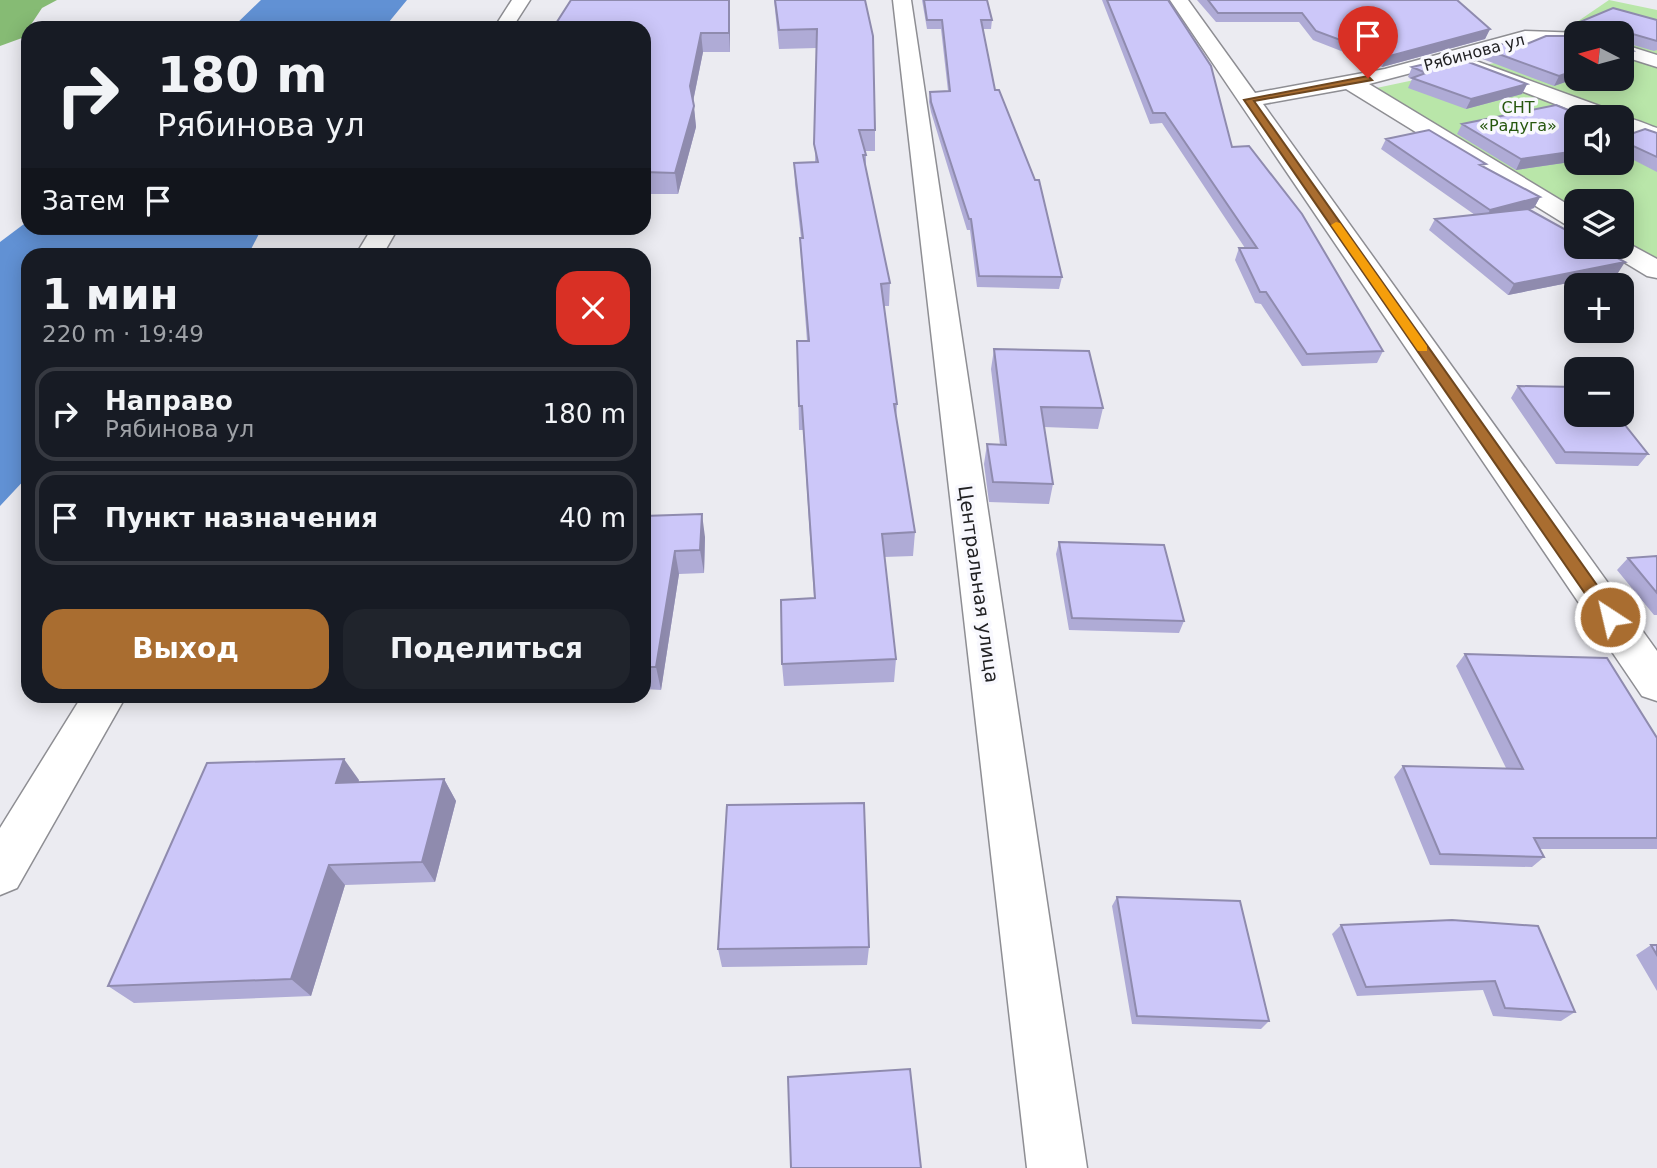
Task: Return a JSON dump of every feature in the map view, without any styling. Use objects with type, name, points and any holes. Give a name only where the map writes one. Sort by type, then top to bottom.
[{"type":"street","points":[[507,21],[520,0]]},
{"type":"street","name":"Центральная улица","points":[[902,0],[1057,1168]]},
{"type":"street","points":[[1179,0],[1657,684]]},
{"type":"street","name":"Рябинова ул","points":[[1249,100],[1387,75],[1525,37],[1564,37]]},
{"type":"street","points":[[1634,54],[1657,61]]},
{"type":"street","points":[[1452,57],[1577,105]]},
{"type":"street","points":[[1350,82],[1564,213]]},
{"type":"street","points":[[1634,127],[1657,136]]},
{"type":"street","points":[[1634,256],[1657,270]]},
{"type":"street","points":[[0,872],[101,703]]},
{"type":"green space","points":[[0,0],[57,0],[42,8],[33,21],[21,21],[21,38],[0,46]]},
{"type":"green space","name":"СНТ «Радуга»","points":[[1609,0],[1657,10],[1657,271],[1634,257],[1634,189],[1564,189],[1564,213],[1367,90],[1527,56],[1564,31],[1564,91],[1634,91],[1634,21],[1578,21]]},
{"type":"water","points":[[261,0],[407,0],[390,21],[239,21]]},
{"type":"water","points":[[21,226],[21,235],[258,235],[252,248],[21,248],[21,484],[0,506],[0,242]]},
{"type":"building","points":[[571,0],[729,0],[729,33],[701,33],[690,86],[694,106],[675,173],[651,172],[651,21],[558,21]]},
{"type":"building","points":[[775,0],[865,0],[873,36],[875,130],[859,130],[890,283],[881,284],[897,404],[894,404],[915,532],[882,534],[896,659],[782,664],[781,600],[815,598],[802,406],[799,406],[797,341],[809,341],[800,238],[803,238],[794,163],[818,162],[814,144],[817,29],[779,30]]},
{"type":"building","points":[[924,0],[987,0],[992,20],[981,20],[995,90],[999,90],[1035,180],[1039,180],[1062,277],[979,276],[971,219],[931,102],[930,92],[950,91],[942,20],[927,20]]},
{"type":"building","points":[[1107,0],[1168,0],[1211,66],[1232,147],[1249,146],[1302,214],[1383,351],[1307,354],[1266,292],[1260,292],[1239,248],[1257,248],[1165,113],[1153,113]]},
{"type":"building","points":[[1208,0],[1457,0],[1490,29],[1386,57],[1316,31],[1302,13],[1218,13]]},
{"type":"building","points":[[1613,8],[1657,20],[1657,41],[1634,34],[1634,21],[1582,21]]},
{"type":"building","points":[[1546,36],[1564,36],[1564,74],[1559,76],[1485,49],[1505,43],[1512,50]]},
{"type":"building","points":[[1455,57],[1527,84],[1471,99],[1412,78],[1426,73],[1412,67]]},
{"type":"building","points":[[1556,105],[1564,108],[1564,153],[1521,159],[1462,124]]},
{"type":"building","points":[[1645,129],[1657,133],[1657,157],[1634,146],[1634,133]]},
{"type":"building","points":[[1429,130],[1486,164],[1480,165],[1540,197],[1490,210],[1386,139]]},
{"type":"building","points":[[1528,209],[1564,229],[1564,259],[1619,259],[1625,262],[1514,284],[1435,219]]},
{"type":"building","points":[[994,349],[1089,351],[1103,408],[1041,407],[1053,484],[993,482],[987,444],[1006,445]]},
{"type":"building","points":[[1518,386],[1564,387],[1564,427],[1627,427],[1648,454],[1565,452]]},
{"type":"building","points":[[702,514],[700,550],[675,551],[656,667],[651,667],[651,516]]},
{"type":"building","points":[[1059,542],[1164,545],[1184,621],[1072,618]]},
{"type":"building","points":[[1657,556],[1657,593],[1628,558]]},
{"type":"building","points":[[1465,654],[1607,658],[1657,738],[1657,838],[1534,838],[1544,857],[1440,854],[1403,766],[1523,769]]},
{"type":"building","points":[[344,759],[336,783],[444,779],[422,862],[329,865],[291,979],[108,986],[207,763]]},
{"type":"building","points":[[864,803],[869,947],[718,949],[727,805]]},
{"type":"building","points":[[1117,897],[1240,901],[1269,1021],[1137,1016]]},
{"type":"building","points":[[1452,920],[1538,926],[1575,1012],[1505,1008],[1495,981],[1366,987],[1341,925]]},
{"type":"building","points":[[910,1069],[921,1168],[791,1168],[788,1077]]},
{"type":"slow traffic","points":[[1336,225],[1423,349]]},
{"type":"route","points":[[1368,78],[1249,100],[1610,617]]}]
